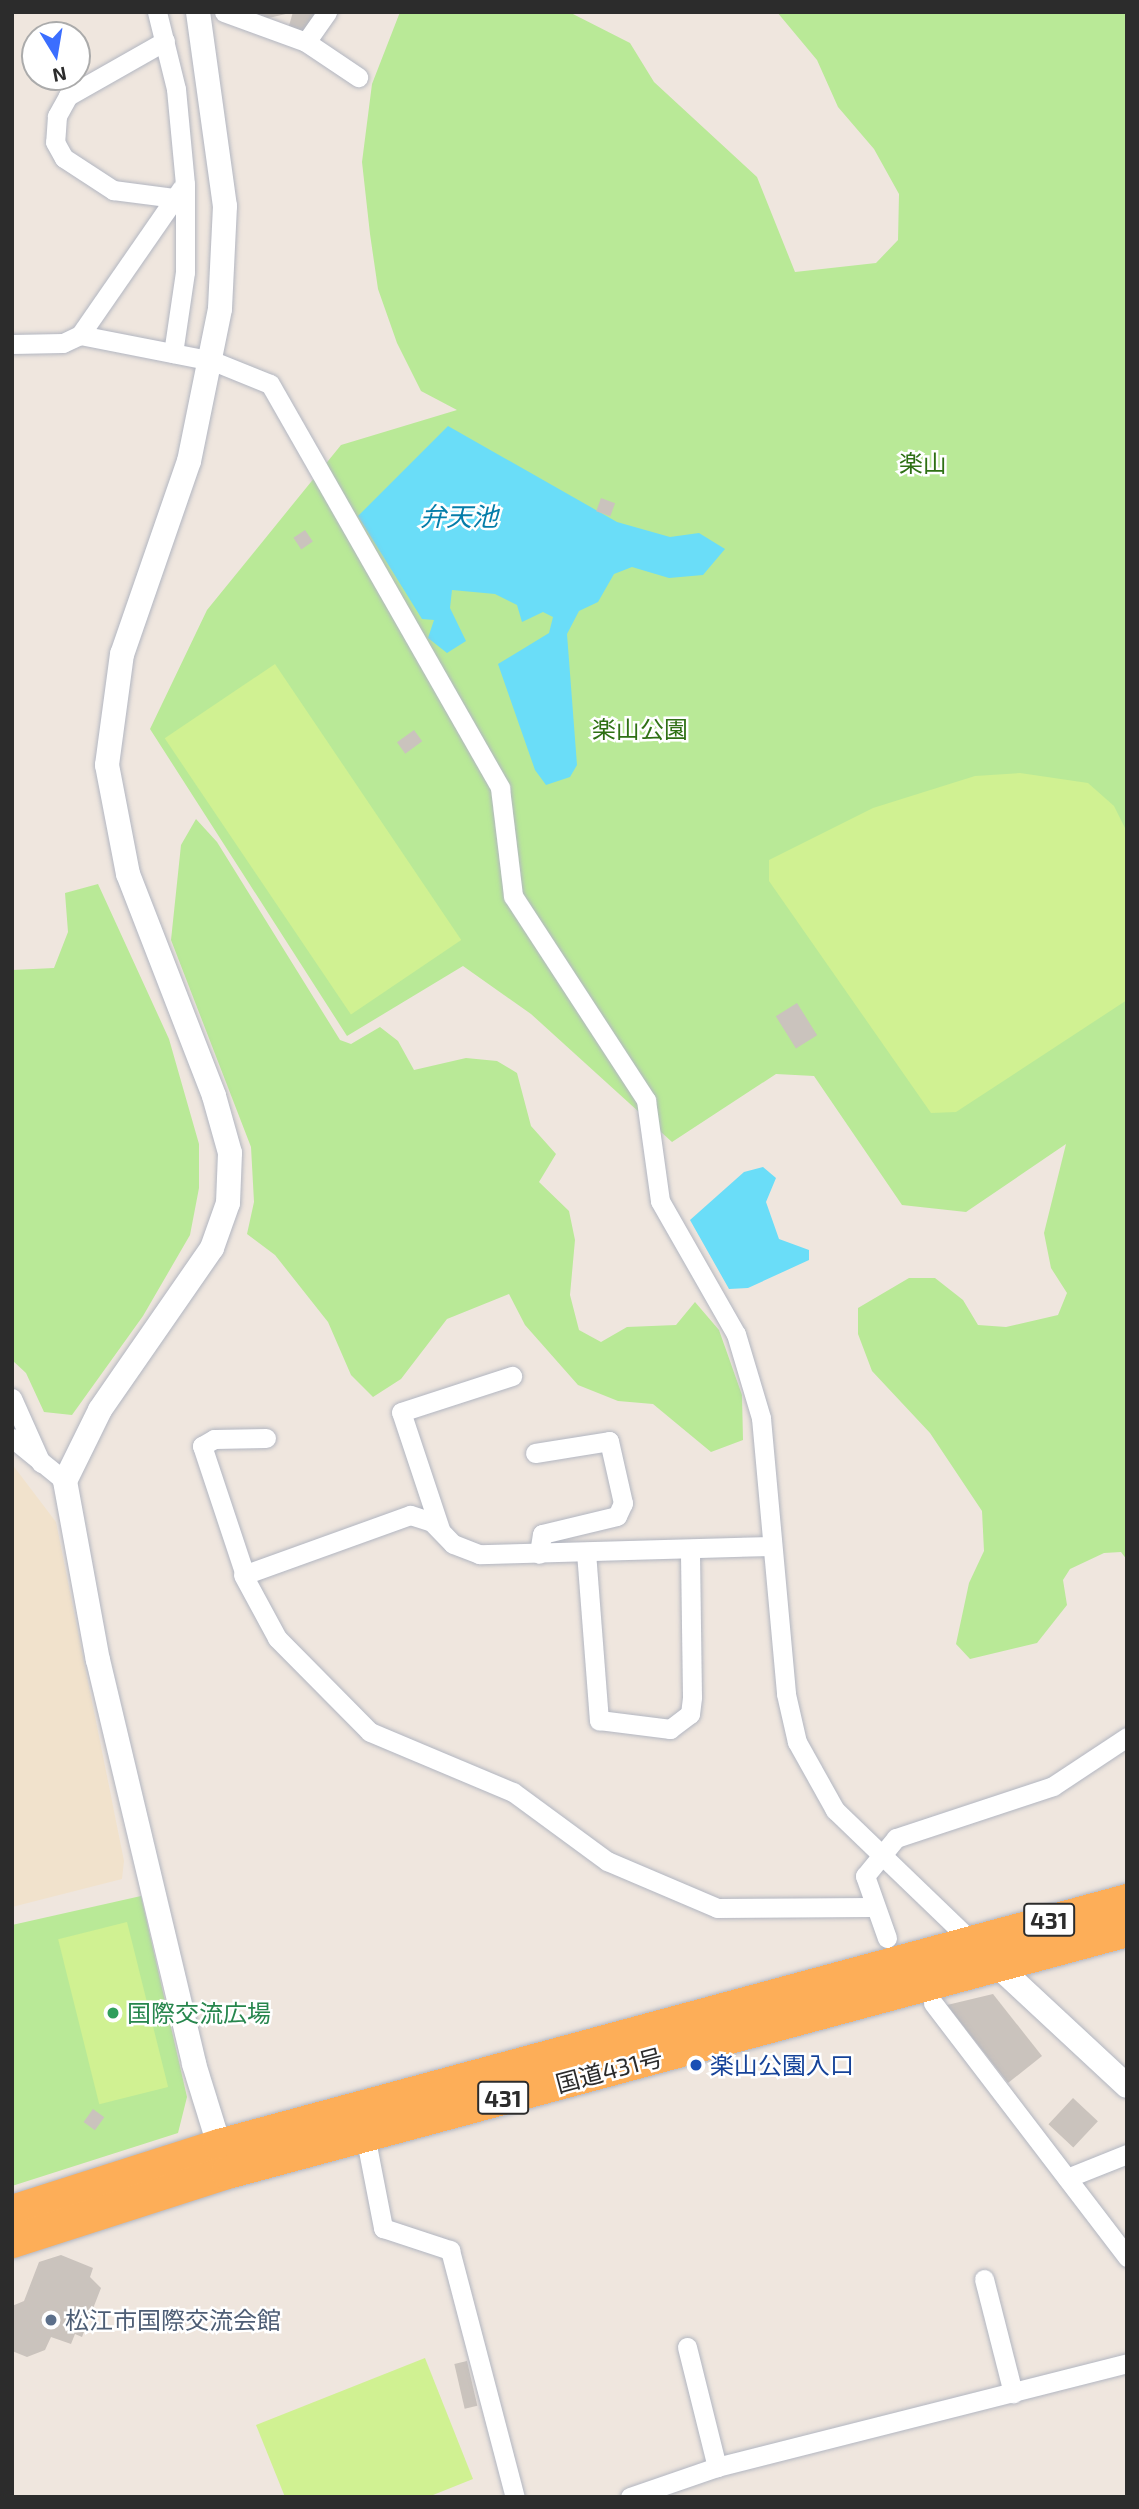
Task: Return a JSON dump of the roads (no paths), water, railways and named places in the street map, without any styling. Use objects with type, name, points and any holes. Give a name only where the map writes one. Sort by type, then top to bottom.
[{"type":"highway","name":"国道431号","points":[[12,2211],[223,2158],[971,1941],[1127,1900]]},
{"type":"highway","name":"国道431号","points":[[12,2241],[223,2158],[365,2135],[1127,1930]]},
{"type":"street","points":[[158,12],[165,41],[185,272],[173,353]]},
{"type":"street","points":[[198,12],[225,206],[213,360],[189,461],[122,654],[107,765],[128,874],[223,1130],[228,1203],[212,1248],[100,1410],[65,1480],[99,1661],[223,2158]]},
{"type":"street","points":[[223,12],[306,42],[358,77]]},
{"type":"street","points":[[306,42],[327,12]]},
{"type":"street","points":[[165,41],[68,96],[57,116],[55,142],[64,158],[113,190],[180,191]]},
{"type":"street","points":[[12,344],[63,342],[80,335],[180,191]]},
{"type":"street","points":[[80,335],[213,360],[255,372],[277,392],[500,788],[513,896],[646,1100],[660,1201],[736,1334],[761,1418],[786,1694],[797,1742],[835,1810],[1127,2086]]},
{"type":"street","points":[[440,1529],[401,1412],[512,1376]]},
{"type":"street","points":[[12,1398],[41,1463]]},
{"type":"street","points":[[12,1438],[65,1480]]},
{"type":"street","points":[[266,1438],[214,1439],[202,1446],[244,1572],[262,1620],[370,1732],[492,1780],[607,1861],[717,1908],[872,1907]]},
{"type":"street","points":[[535,1453],[609,1441],[623,1503],[617,1516],[542,1534],[539,1554]]},
{"type":"street","points":[[244,1572],[397,1517],[419,1518],[440,1529],[453,1544],[479,1554],[771,1546]]},
{"type":"street","points":[[586,1552],[599,1720],[670,1729],[690,1714],[692,1697],[690,1549]]},
{"type":"street","points":[[887,1938],[872,1907],[865,1876],[880,1853],[896,1838],[1053,1786],[1127,1737]]},
{"type":"street","points":[[933,2003],[1127,2257]]},
{"type":"street","points":[[365,2135],[383,2228],[450,2250],[515,2497]]},
{"type":"street","points":[[1067,2178],[1127,2154]]},
{"type":"street","points":[[984,2279],[1013,2393]]},
{"type":"street","points":[[687,2347],[717,2467]]},
{"type":"street","points":[[629,2497],[717,2467],[1127,2363]]},
{"type":"water","name":"弁天池","points":[[448,426],[617,522],[670,537],[699,533],[725,549],[703,575],[669,578],[632,567],[614,574],[598,602],[579,611],[567,634],[577,765],[570,777],[546,785],[535,770],[498,664],[549,633],[553,617],[543,612],[522,622],[517,605],[495,594],[452,590],[450,608],[466,641],[447,653],[428,638],[434,620],[422,619],[358,516]]},
{"type":"water","points":[[763,1167],[776,1178],[766,1202],[779,1239],[809,1250],[809,1260],[748,1288],[729,1289],[690,1220],[744,1172]]},
{"type":"place","name":"国際交流広場","points":[[113,2013]]},
{"type":"place","name":"楽山公園入口","points":[[696,2065]]},
{"type":"place","name":"松江市国際交流会館","points":[[51,2320]]},
{"type":"park label","name":"楽山","points":[[923,463]]},
{"type":"park label","name":"楽山公園","points":[[640,729]]}]
